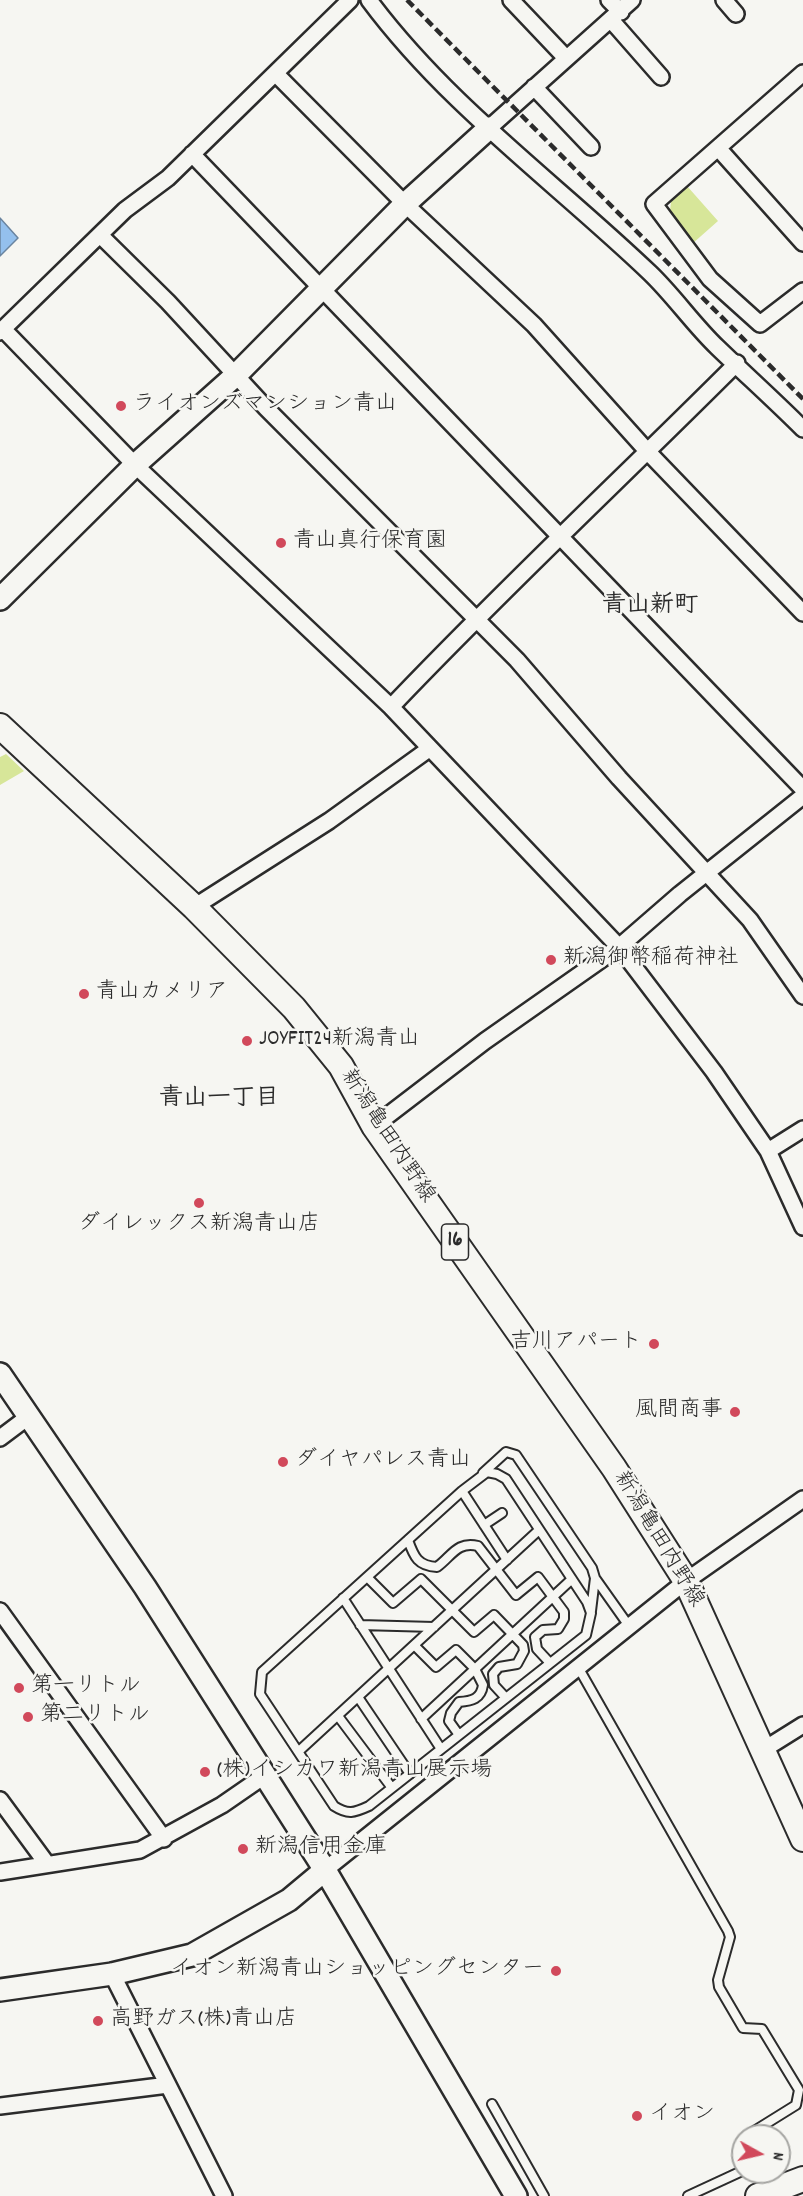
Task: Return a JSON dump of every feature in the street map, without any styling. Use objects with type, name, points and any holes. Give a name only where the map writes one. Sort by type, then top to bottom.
[{"type":"main road","name":"新潟亀田内野線","points":[[0,726],[194,908],[294,1008],[341,1066],[374,1126],[614,1468],[686,1581],[803,1839]]},
{"type":"main road","points":[[758,2196],[788,2189],[803,2179]]},
{"type":"street","points":[[350,0],[168,178],[125,210],[2,331],[135,465],[391,707],[619,947],[714,1072],[768,1151],[803,1227]]},
{"type":"street","points":[[369,0],[395,35],[489,128],[651,274],[718,348],[737,363],[803,429]]},
{"type":"street","points":[[511,0],[566,58]]},
{"type":"street","points":[[609,0],[616,16],[661,77]]},
{"type":"street","points":[[0,598],[135,465],[236,375],[405,204],[633,0]]},
{"type":"street","points":[[724,0],[736,14]]},
{"type":"street","points":[[803,73],[654,204],[710,279],[760,324],[803,291]]},
{"type":"street","points":[[276,74],[405,204],[534,326],[648,452],[803,613]]},
{"type":"street","points":[[534,87],[591,147]]},
{"type":"street","points":[[718,148],[803,243]]},
{"type":"street","points":[[192,154],[803,789]]},
{"type":"street","points":[[100,235],[477,617],[619,778],[750,920],[803,996]]},
{"type":"street","points":[[391,707],[477,617],[737,363]]},
{"type":"street","points":[[194,908],[329,821],[429,749]]},
{"type":"street","points":[[374,1126],[485,1041],[619,947],[803,796]]},
{"type":"street","points":[[768,1151],[803,1129]]},
{"type":"street","points":[[0,1374],[145,1587],[325,1869],[512,2192]]},
{"type":"street","points":[[0,1438],[28,1417]]},
{"type":"street","points":[[0,1990],[112,1974],[192,1955],[290,1900],[325,1869],[686,1581],[803,1499]]},
{"type":"street","points":[[0,1611],[164,1839]]},
{"type":"street","points":[[763,1750],[803,1725]]},
{"type":"street","points":[[0,1872],[140,1850],[222,1806],[264,1776]]},
{"type":"street","points":[[0,1800],[47,1864]]},
{"type":"street","points":[[112,1974],[224,2196]]},
{"type":"street","points":[[0,2106],[168,2085]]},
{"type":"lane","points":[[595,1578],[586,1635],[369,1806],[354,1813],[344,1812],[334,1806],[260,1694],[262,1672],[506,1452],[516,1455],[592,1568],[595,1578],[629,1626]]},
{"type":"lane","points":[[479,1476],[487,1472],[498,1474],[506,1479],[591,1612]]},
{"type":"lane","points":[[462,1491],[507,1560]]},
{"type":"lane","points":[[484,1525],[502,1513]]},
{"type":"lane","points":[[299,1751],[539,1530]]},
{"type":"lane","points":[[408,1540],[415,1558],[428,1566],[437,1567],[456,1548],[464,1545],[478,1546],[495,1571],[516,1595],[538,1577],[564,1611],[564,1618],[558,1629],[543,1630],[534,1643],[550,1663]]},
{"type":"lane","points":[[367,1576],[393,1603],[421,1579],[474,1632],[494,1615],[523,1645],[521,1660],[517,1664],[499,1667],[492,1679],[494,1685],[506,1698]]},
{"type":"lane","points":[[421,1719],[572,1579]]},
{"type":"lane","points":[[343,1598],[441,1749]]},
{"type":"lane","points":[[360,1625],[434,1627]]},
{"type":"lane","points":[[414,1646],[436,1667],[456,1650],[475,1669],[483,1685],[482,1692],[474,1700],[459,1702],[450,1713],[449,1721],[459,1735]]},
{"type":"lane","points":[[578,1667],[728,1931],[730,1937],[718,1980],[719,1987],[742,2028],[762,2030],[799,2090],[796,2105],[768,2124]]},
{"type":"lane","points":[[358,1697],[410,1774]]},
{"type":"lane","points":[[338,1716],[392,1788]]},
{"type":"lane","points":[[492,2104],[544,2196]]},
{"type":"lane","points":[[688,2196],[731,2175]]},
{"type":"green space","points":[[687,186],[718,221],[692,244],[670,211],[671,202]]},
{"type":"green space","points":[[6,754],[24,771],[0,785],[0,757]]},
{"type":"water","points":[[0,218],[18,238],[0,256]]},
{"type":"railway","points":[[407,0],[803,399]]},
{"type":"place","name":"ライオンズマンション青山","points":[[121,406]]},
{"type":"place","name":"青山真行保育園","points":[[281,543]]},
{"type":"place","name":"新潟御幣稲荷神社","points":[[551,960]]},
{"type":"place","name":"青山カメリア","points":[[84,994]]},
{"type":"place","name":"JOYFIT24新潟青山","points":[[247,1041]]},
{"type":"place","name":"ダイレックス新潟青山店","points":[[199,1203]]},
{"type":"place","name":"吉川アパート","points":[[654,1344]]},
{"type":"place","name":"風間商事","points":[[735,1412]]},
{"type":"place","name":"ダイヤパレス青山","points":[[283,1462]]},
{"type":"place","name":"第一リトル","points":[[19,1688]]},
{"type":"place","name":"第二リトル","points":[[28,1717]]},
{"type":"place","name":"(株)イシカワ新潟青山展示場","points":[[205,1772]]},
{"type":"place","name":"新潟信用金庫","points":[[243,1849]]},
{"type":"place","name":"イオン新潟青山ショッピングセンター","points":[[556,1971]]},
{"type":"place","name":"高野ガス(株)青山店","points":[[98,2021]]},
{"type":"place","name":"イオン","points":[[637,2116]]},
{"type":"district","name":"青山新町","points":[[650,608]]},
{"type":"district","name":"青山一丁目","points":[[219,1101]]}]
